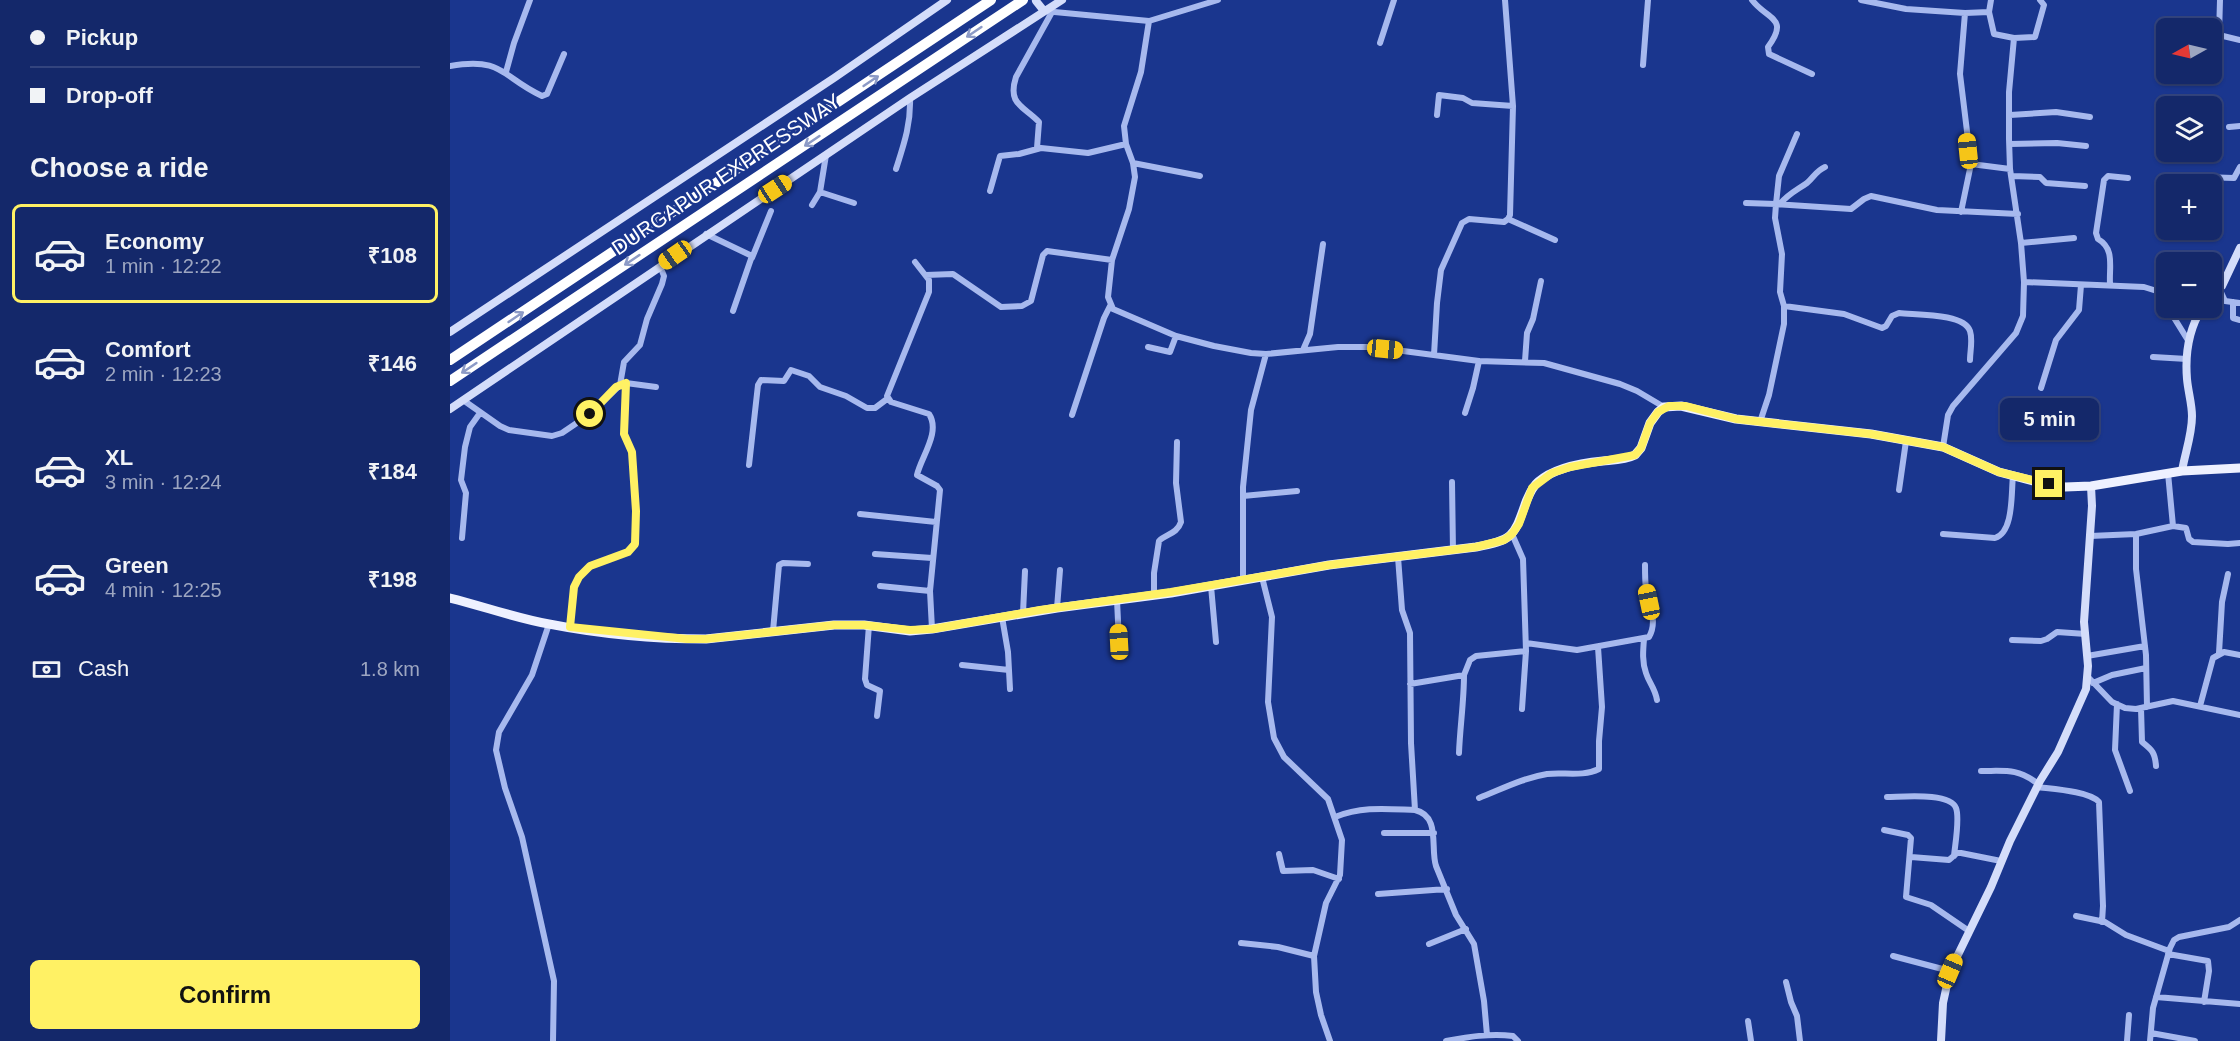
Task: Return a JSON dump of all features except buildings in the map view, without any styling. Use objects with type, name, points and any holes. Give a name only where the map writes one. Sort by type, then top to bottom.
[{"type":"highway","name":"DURGAPUR EXPRESSWAY","points":[[450,360],[992,0]]},
{"type":"highway","name":"DURGAPUR EXPRESSWAY","points":[[450,381],[1023,0]]},
{"type":"main road","points":[[450,598],[549,624],[687,639],[724,638],[834,625],[869,625],[910,630],[933,629],[1023,613],[1211,586],[1329,565],[1453,551],[1493,544],[1512,534],[1519,524],[1532,488],[1552,473],[1570,467],[1635,455],[1641,448],[1653,418],[1664,407],[1686,406],[1721,416],[1871,434],[1943,447],[1999,472],[2065,487],[2091,486],[2182,471],[2240,468]]},
{"type":"street","points":[[506,72],[530,0]]},
{"type":"street","points":[[450,332],[834,78],[947,0]]},
{"type":"street","points":[[450,409],[706,234],[910,98],[1048,12],[1062,0]]},
{"type":"street","points":[[1036,1],[1048,12],[1149,21],[1203,2],[1218,0]]},
{"type":"street","points":[[1380,43],[1394,0]]},
{"type":"street","points":[[1505,0],[1513,105],[1508,219]]},
{"type":"street","points":[[1643,65],[1648,0]]},
{"type":"street","points":[[1752,0],[1770,15],[1778,28],[1778,34],[1768,46],[1769,54],[1812,74]]},
{"type":"street","points":[[1861,0],[1906,9],[1965,13],[1989,12]]},
{"type":"street","points":[[1991,0],[1989,12],[1994,34],[2014,38],[2035,37],[2044,5],[2040,0]]},
{"type":"street","points":[[2220,0],[2218,32],[2221,37],[2240,40]]},
{"type":"street","points":[[1037,148],[1039,122],[1019,105],[1014,97],[1014,87],[1016,77],[1048,12]]},
{"type":"street","points":[[1961,212],[1971,164],[1959,74],[1965,13]]},
{"type":"street","points":[[1149,21],[1141,72],[1124,126],[1126,144],[1135,177],[1131,202],[1112,260],[1108,297],[1110,306],[1116,311],[1176,336],[1225,348],[1266,354],[1338,347],[1373,347],[1479,362],[1525,361],[1553,365],[1620,384],[1664,407]]},
{"type":"street","points":[[1943,447],[1948,415],[1953,406],[2004,347],[2021,324],[2023,316],[2024,282],[2021,243],[2010,169],[2009,92],[2014,38]]},
{"type":"street","points":[[450,66],[480,63],[496,67],[544,96],[547,94],[564,54]]},
{"type":"street","points":[[1437,115],[1439,95],[1463,98],[1469,103],[1513,105]]},
{"type":"street","points":[[896,169],[909,129],[910,98]]},
{"type":"street","points":[[2010,115],[2056,112],[2090,117]]},
{"type":"street","points":[[2229,127],[2240,126]]},
{"type":"street","points":[[1760,422],[1769,395],[1783,330],[1784,306],[1780,292],[1782,254],[1775,218],[1779,176],[1797,134]]},
{"type":"street","points":[[2010,144],[2057,143],[2086,146]]},
{"type":"street","points":[[990,190],[1000,156],[1023,154],[1037,148],[1088,153],[1126,144]]},
{"type":"street","points":[[812,205],[820,192],[826,155]]},
{"type":"street","points":[[1133,163],[1200,176]]},
{"type":"street","points":[[1971,164],[2010,169]]},
{"type":"street","points":[[2222,178],[2234,178],[2240,166]]},
{"type":"street","points":[[1778,204],[1810,180],[1816,171],[1825,167]]},
{"type":"street","points":[[2012,176],[2040,177],[2046,183],[2085,186]]},
{"type":"street","points":[[2110,284],[2109,249],[2096,237],[2104,180],[2108,176],[2128,178]]},
{"type":"street","points":[[820,192],[854,202]]},
{"type":"street","points":[[1746,203],[1851,209],[1871,196],[1937,210],[2018,214]]},
{"type":"street","points":[[733,311],[771,211]]},
{"type":"street","points":[[1434,355],[1441,270],[1462,223],[1469,219],[1495,222],[1508,219],[1555,240]]},
{"type":"street","points":[[706,234],[748,253],[752,258]]},
{"type":"street","points":[[2021,243],[2074,238]]},
{"type":"street","points":[[1303,350],[1310,334],[1323,244]]},
{"type":"street","points":[[2222,286],[2240,248]]},
{"type":"street","points":[[926,274],[953,274],[997,305],[1011,307],[1027,305],[1031,301],[1043,255],[1047,251],[1112,260]]},
{"type":"street","points":[[749,465],[758,385],[761,380],[784,381],[791,370],[809,376],[820,387],[846,396],[867,408],[875,408],[887,399],[888,390],[929,292],[930,285],[926,274],[915,261]]},
{"type":"street","points":[[570,627],[574,587],[579,577],[590,566],[628,552],[635,544],[636,511],[632,452],[624,434],[624,362],[640,345],[647,319],[664,280],[660,266]]},
{"type":"street","points":[[1525,361],[1527,333],[1533,319],[1541,281]]},
{"type":"street","points":[[2024,282],[2110,284],[2156,290]]},
{"type":"street","points":[[2041,388],[2056,340],[2079,310],[2081,285]]},
{"type":"street","points":[[2222,294],[2225,301],[2237,303],[2234,318],[2240,320]]},
{"type":"street","points":[[1072,415],[1110,306]]},
{"type":"street","points":[[1784,306],[1844,314],[1884,328],[1890,317],[1896,313],[1955,318],[1966,325],[1970,332],[1970,360]]},
{"type":"street","points":[[2174,318],[2189,342]]},
{"type":"street","points":[[2182,471],[2191,431],[2192,414],[2187,380],[2187,359],[2191,329],[2197,318]]},
{"type":"street","points":[[1148,347],[1170,352],[1176,336]]},
{"type":"street","points":[[1243,580],[1243,496],[1251,410],[1266,354]]},
{"type":"street","points":[[2153,357],[2187,359]]},
{"type":"street","points":[[1465,413],[1479,362]]},
{"type":"street","points":[[463,400],[509,430],[520,433],[557,435],[590,414],[623,384],[656,387]]},
{"type":"street","points":[[887,399],[931,416],[933,423],[930,439],[917,475],[939,487],[940,494],[930,591],[933,629]]},
{"type":"street","points":[[462,538],[466,493],[461,480],[465,447],[470,427],[480,413]]},
{"type":"street","points":[[1899,490],[1906,441]]},
{"type":"street","points":[[1154,595],[1154,573],[1159,541],[1161,538],[1170,536],[1181,522],[1176,483],[1177,442]]},
{"type":"street","points":[[2168,473],[2173,526]]},
{"type":"street","points":[[1943,534],[1995,538],[2001,536],[2007,528],[2013,476]]},
{"type":"street","points":[[1452,482],[1453,551]]},
{"type":"street","points":[[1939,1039],[1943,1003],[1950,971],[2038,785],[2058,752],[2090,680],[2084,622],[2091,486]]},
{"type":"street","points":[[1243,496],[1297,491]]},
{"type":"street","points":[[860,514],[936,522]]},
{"type":"street","points":[[2090,536],[2136,534],[2173,526],[2186,528],[2189,539],[2193,542],[2240,543]]},
{"type":"street","points":[[1512,534],[1523,559],[1526,651],[1522,709]]},
{"type":"street","points":[[2136,534],[2136,569],[2146,668],[2142,742],[2155,753],[2156,766]]},
{"type":"street","points":[[875,554],[932,558]]},
{"type":"street","points":[[1398,557],[1402,609],[1410,633],[1415,810]]},
{"type":"street","points":[[773,631],[779,565],[783,563],[808,564]]},
{"type":"street","points":[[1526,643],[1577,650],[1644,639],[1651,634],[1653,626],[1646,589],[1645,565]]},
{"type":"street","points":[[1057,608],[1060,570]]},
{"type":"street","points":[[1023,613],[1025,571]]},
{"type":"street","points":[[2200,706],[2211,661],[2219,653],[2222,602],[2228,574]]},
{"type":"street","points":[[1262,577],[1272,617],[1268,702],[1274,738],[1284,757],[1328,799],[1342,840],[1342,864],[1339,879],[1326,903],[1314,956],[1316,992],[1330,1041]]},
{"type":"street","points":[[880,586],[930,591]]},
{"type":"street","points":[[1211,586],[1216,642]]},
{"type":"street","points":[[1117,600],[1119,642]]},
{"type":"street","points":[[1002,617],[1010,690]]},
{"type":"street","points":[[549,624],[532,675],[499,732],[496,750],[505,788],[522,837],[555,981],[553,1041]]},
{"type":"street","points":[[869,625],[865,679],[867,685],[880,691],[877,716]]},
{"type":"street","points":[[2012,640],[2047,639],[2057,632],[2086,634]]},
{"type":"street","points":[[1644,639],[1644,664],[1657,700]]},
{"type":"street","points":[[2087,656],[2145,646]]},
{"type":"street","points":[[1479,798],[1514,782],[1540,776],[1599,770],[1602,707],[1598,647]]},
{"type":"street","points":[[1459,753],[1464,675],[1473,657],[1526,651]]},
{"type":"street","points":[[2219,653],[2240,655]]},
{"type":"street","points":[[962,665],[1009,670]]},
{"type":"street","points":[[2090,680],[2146,668]]},
{"type":"street","points":[[1410,684],[1464,675]]},
{"type":"street","points":[[2090,680],[2102,693],[2125,708],[2173,701],[2240,715]]},
{"type":"street","points":[[2117,704],[2115,750],[2130,791]]},
{"type":"street","points":[[1981,771],[2020,772],[2027,774],[2038,785],[2078,793],[2099,802],[2102,922]]},
{"type":"street","points":[[1887,797],[1945,798],[1953,804],[1957,814],[1954,856]]},
{"type":"street","points":[[1335,817],[1361,809],[1415,810],[1427,817],[1434,833],[1434,859],[1456,915],[1474,944],[1478,957],[1487,1035]]},
{"type":"street","points":[[1884,830],[1908,835],[1912,843],[1906,897],[1931,905],[1969,931]]},
{"type":"street","points":[[1384,833],[1434,833]]},
{"type":"street","points":[[1911,857],[1949,860],[1961,853],[2001,861]]},
{"type":"street","points":[[1279,854],[1283,871],[1313,870],[1339,879]]},
{"type":"street","points":[[1378,894],[1447,889]]},
{"type":"street","points":[[2076,916],[2110,924],[2126,935],[2169,952],[2208,962],[2209,971],[2204,1002]]},
{"type":"street","points":[[2150,1041],[2156,997],[2174,940],[2229,927],[2240,920]]},
{"type":"street","points":[[1429,944],[1466,929]]},
{"type":"street","points":[[1240,943],[1278,947],[1314,956]]},
{"type":"street","points":[[1893,956],[1950,971]]},
{"type":"street","points":[[1786,982],[1797,1016],[1800,1041]]},
{"type":"street","points":[[2156,997],[2240,1004]]},
{"type":"street","points":[[2127,1041],[2130,1015]]},
{"type":"street","points":[[1748,1021],[1751,1041]]},
{"type":"street","points":[[2151,1033],[2195,1041]]},
{"type":"street","points":[[1446,1041],[1487,1035],[1513,1036],[1518,1041]]},
{"type":"route","points":[[590,414],[616,387],[626,383],[624,434],[632,447],[636,511],[635,544],[632,550],[584,570],[574,587],[570,627],[687,639],[724,638],[784,629],[834,625],[864,625],[910,630],[933,629],[1329,565],[1453,551],[1493,544],[1512,534],[1519,524],[1532,488],[1539,481],[1552,473],[1570,467],[1635,455],[1641,448],[1653,418],[1664,407],[1669,406],[1686,406],[1736,419],[1871,434],[1943,447],[1999,472],[2049,484]]}]
